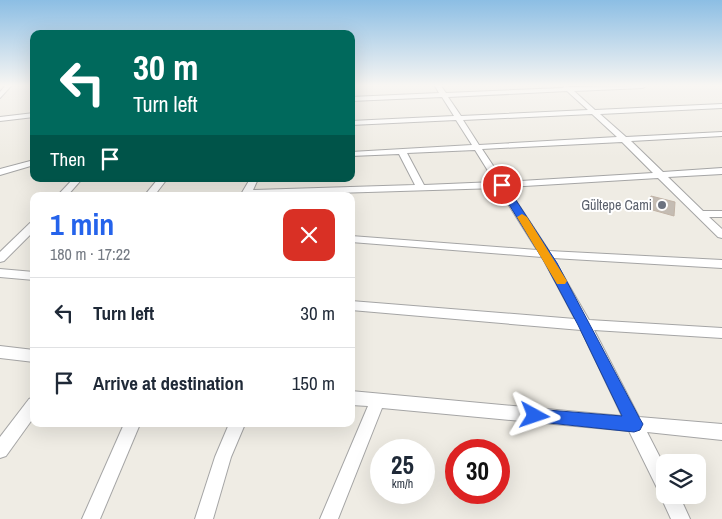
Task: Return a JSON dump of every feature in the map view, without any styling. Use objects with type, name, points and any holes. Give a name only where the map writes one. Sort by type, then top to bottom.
[{"type":"street","points":[[454,110],[545,254],[585,325],[656,468]]},
{"type":"street","points":[[592,110],[722,235]]},
{"type":"street","points":[[355,123],[645,110]]},
{"type":"street","points":[[0,119],[30,115]]},
{"type":"street","points":[[355,154],[722,134]]},
{"type":"street","points":[[402,152],[421,188]]},
{"type":"street","points":[[5,171],[30,163]]},
{"type":"street","points":[[5,171],[30,170]]},
{"type":"street","points":[[321,192],[502,185],[722,171]]},
{"type":"street","points":[[66,192],[75,182]]},
{"type":"street","points":[[152,192],[161,182]]},
{"type":"street","points":[[702,214],[722,214]]},
{"type":"street","points":[[0,258],[30,229]]},
{"type":"street","points":[[355,239],[545,254],[722,264]]},
{"type":"street","points":[[0,273],[30,276]]},
{"type":"street","points":[[355,305],[585,325],[722,333]]},
{"type":"street","points":[[0,352],[30,356]]},
{"type":"street","points":[[355,399],[722,432]]},
{"type":"street","points":[[329,519],[377,402]]},
{"type":"street","points":[[0,450],[30,409]]},
{"type":"street","points":[[91,519],[131,427]]},
{"type":"street","points":[[204,519],[223,457],[236,427]]},
{"type":"street","points":[[674,504],[681,519]]},
{"type":"building","name":"Gültepe Cami","points":[[651,196],[675,202],[674,216],[649,209]]},
{"type":"slow traffic","points":[[522,217],[561,281]]},
{"type":"place","name":"Gültepe Cami","points":[[662,205]]},
{"type":"route","points":[[502,185],[551,263],[585,325],[634,424],[535,416]]}]
